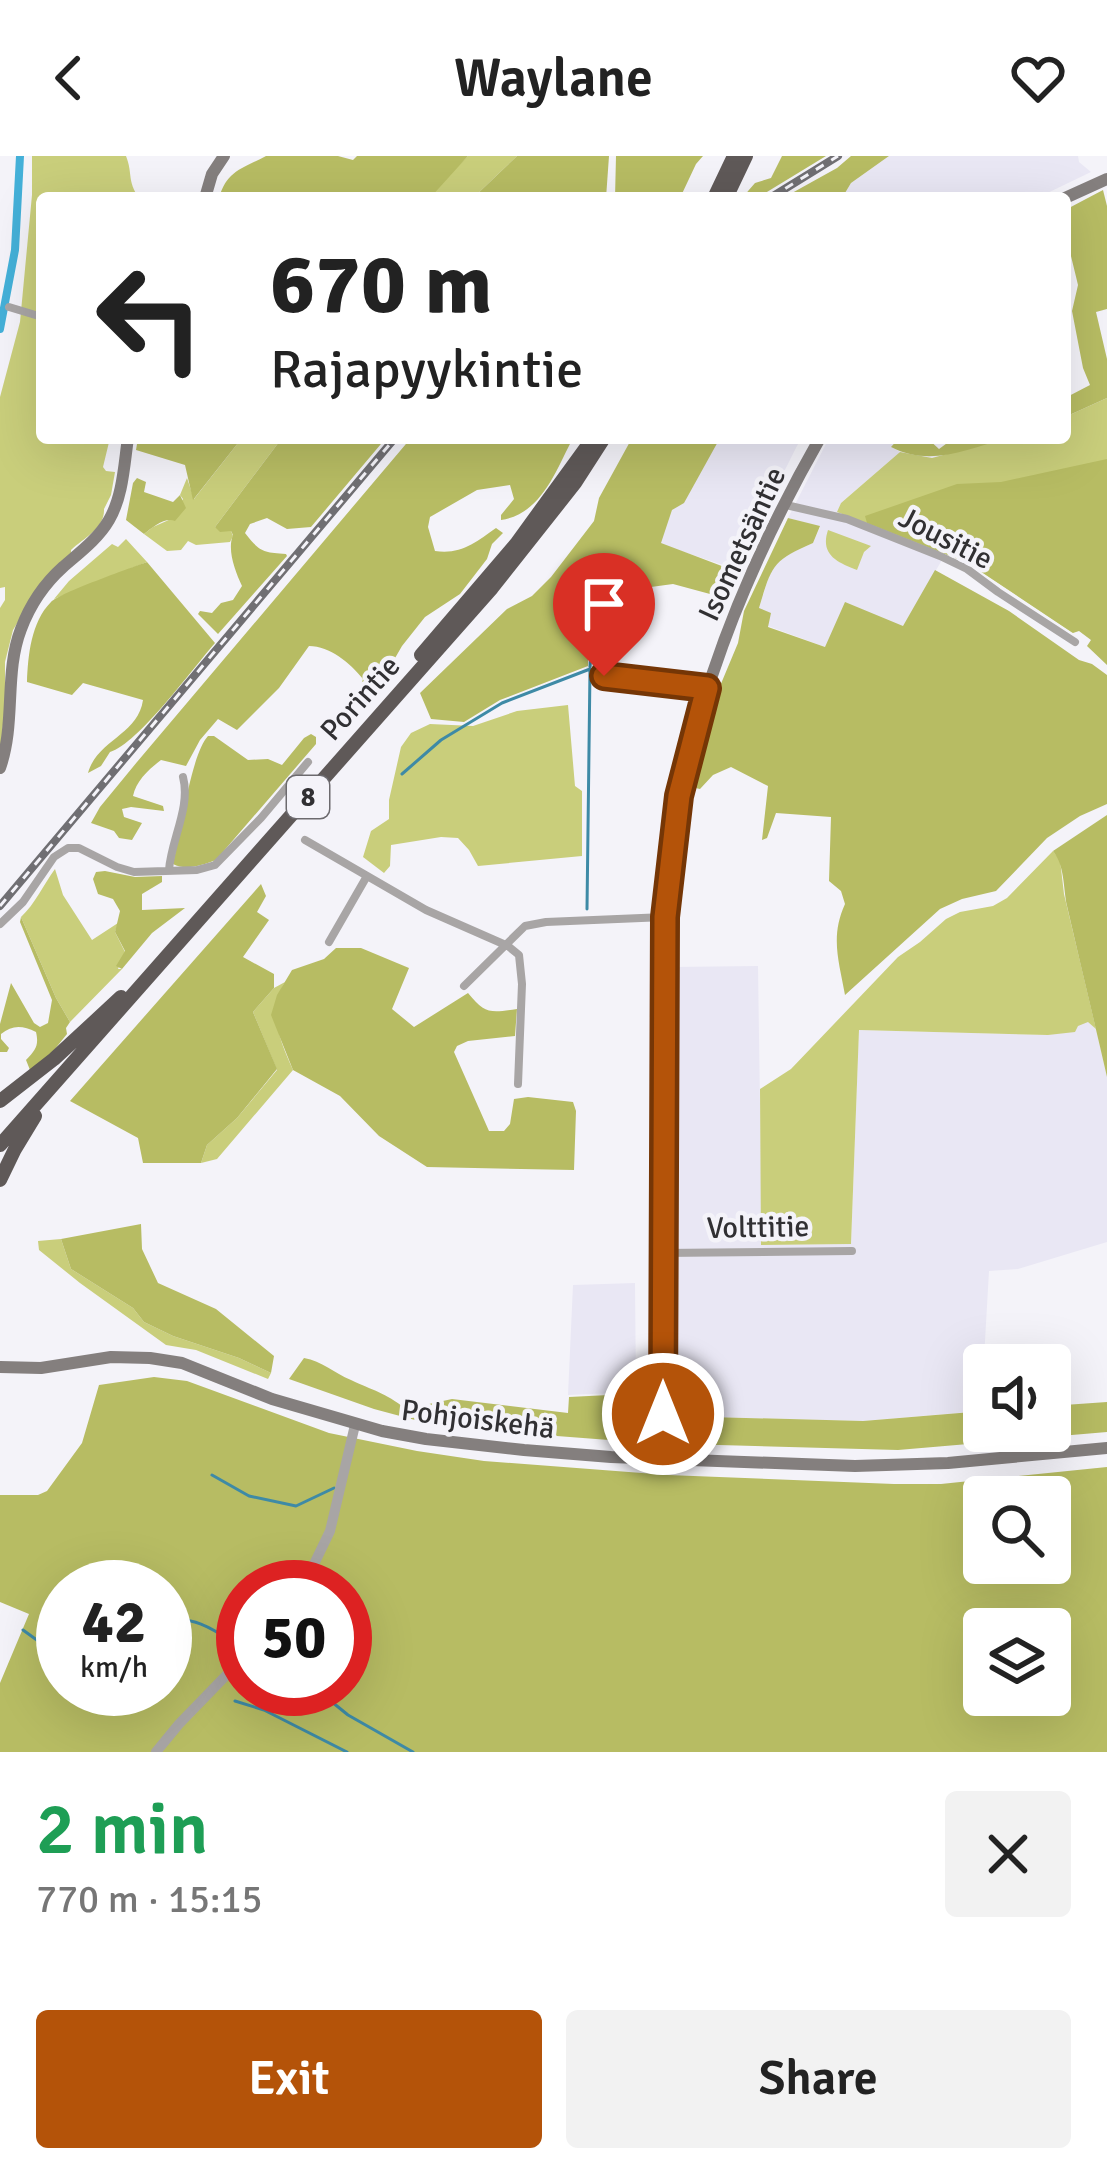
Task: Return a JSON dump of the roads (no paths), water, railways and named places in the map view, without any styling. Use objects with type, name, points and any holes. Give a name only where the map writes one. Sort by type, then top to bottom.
[{"type":"highway","points":[[717,192],[734,156]]},
{"type":"highway","points":[[729,192],[746,156]]},
{"type":"highway","name":"Porintie","points":[[0,1132],[516,544],[589,444]]},
{"type":"highway","name":"Porintie","points":[[0,1145],[514,561],[600,444]]},
{"type":"highway","points":[[0,1101],[125,993]]},
{"type":"highway","points":[[0,1180],[25,1132],[84,1051]]},
{"type":"main road","points":[[208,192],[224,156]]},
{"type":"main road","points":[[1071,195],[1107,179]]},
{"type":"main road","points":[[0,767],[10,721],[13,659],[22,625],[47,584],[111,516],[127,444]]},
{"type":"main road","name":"Isometsäntie","points":[[662,1460],[665,917],[679,796],[727,628],[817,444]]},
{"type":"main road","name":"Pohjoiskehä","points":[[0,1367],[150,1358],[182,1363],[355,1425],[504,1448],[662,1460],[855,1466],[948,1463],[1107,1448]]},
{"type":"street","points":[[9,308],[36,315]]},
{"type":"street","name":"Jousitie","points":[[784,505],[847,519],[967,568],[1075,642]]},
{"type":"street","points":[[604,676],[707,688]]},
{"type":"street","points":[[0,924],[23,902],[54,857],[68,848],[80,848],[134,872],[215,865],[308,762]]},
{"type":"street","points":[[169,870],[186,791],[183,777]]},
{"type":"street","points":[[304,840],[426,910],[520,955],[518,1084]]},
{"type":"street","points":[[329,942],[367,876]]},
{"type":"street","points":[[464,986],[525,926],[665,917]]},
{"type":"street","name":"Volttitie","points":[[663,1253],[852,1251]]},
{"type":"street","points":[[316,1560],[330,1531],[355,1425]]},
{"type":"street","points":[[157,1752],[216,1686]]},
{"type":"waterway","points":[[0,329],[15,250],[20,156]]},
{"type":"waterway","points":[[590,667],[592,638]]},
{"type":"waterway","points":[[402,774],[441,740],[502,703],[590,669],[587,909]]},
{"type":"waterway","points":[[212,1475],[249,1496],[296,1506],[334,1488]]},
{"type":"waterway","points":[[192,1621],[216,1632]]},
{"type":"waterway","points":[[23,1630],[36,1639]]},
{"type":"waterway","points":[[276,1716],[347,1752]]},
{"type":"waterway","points":[[350,1716],[413,1752]]},
{"type":"railway","points":[[780,192],[838,156]]},
{"type":"railway","points":[[0,906],[390,444]]}]
